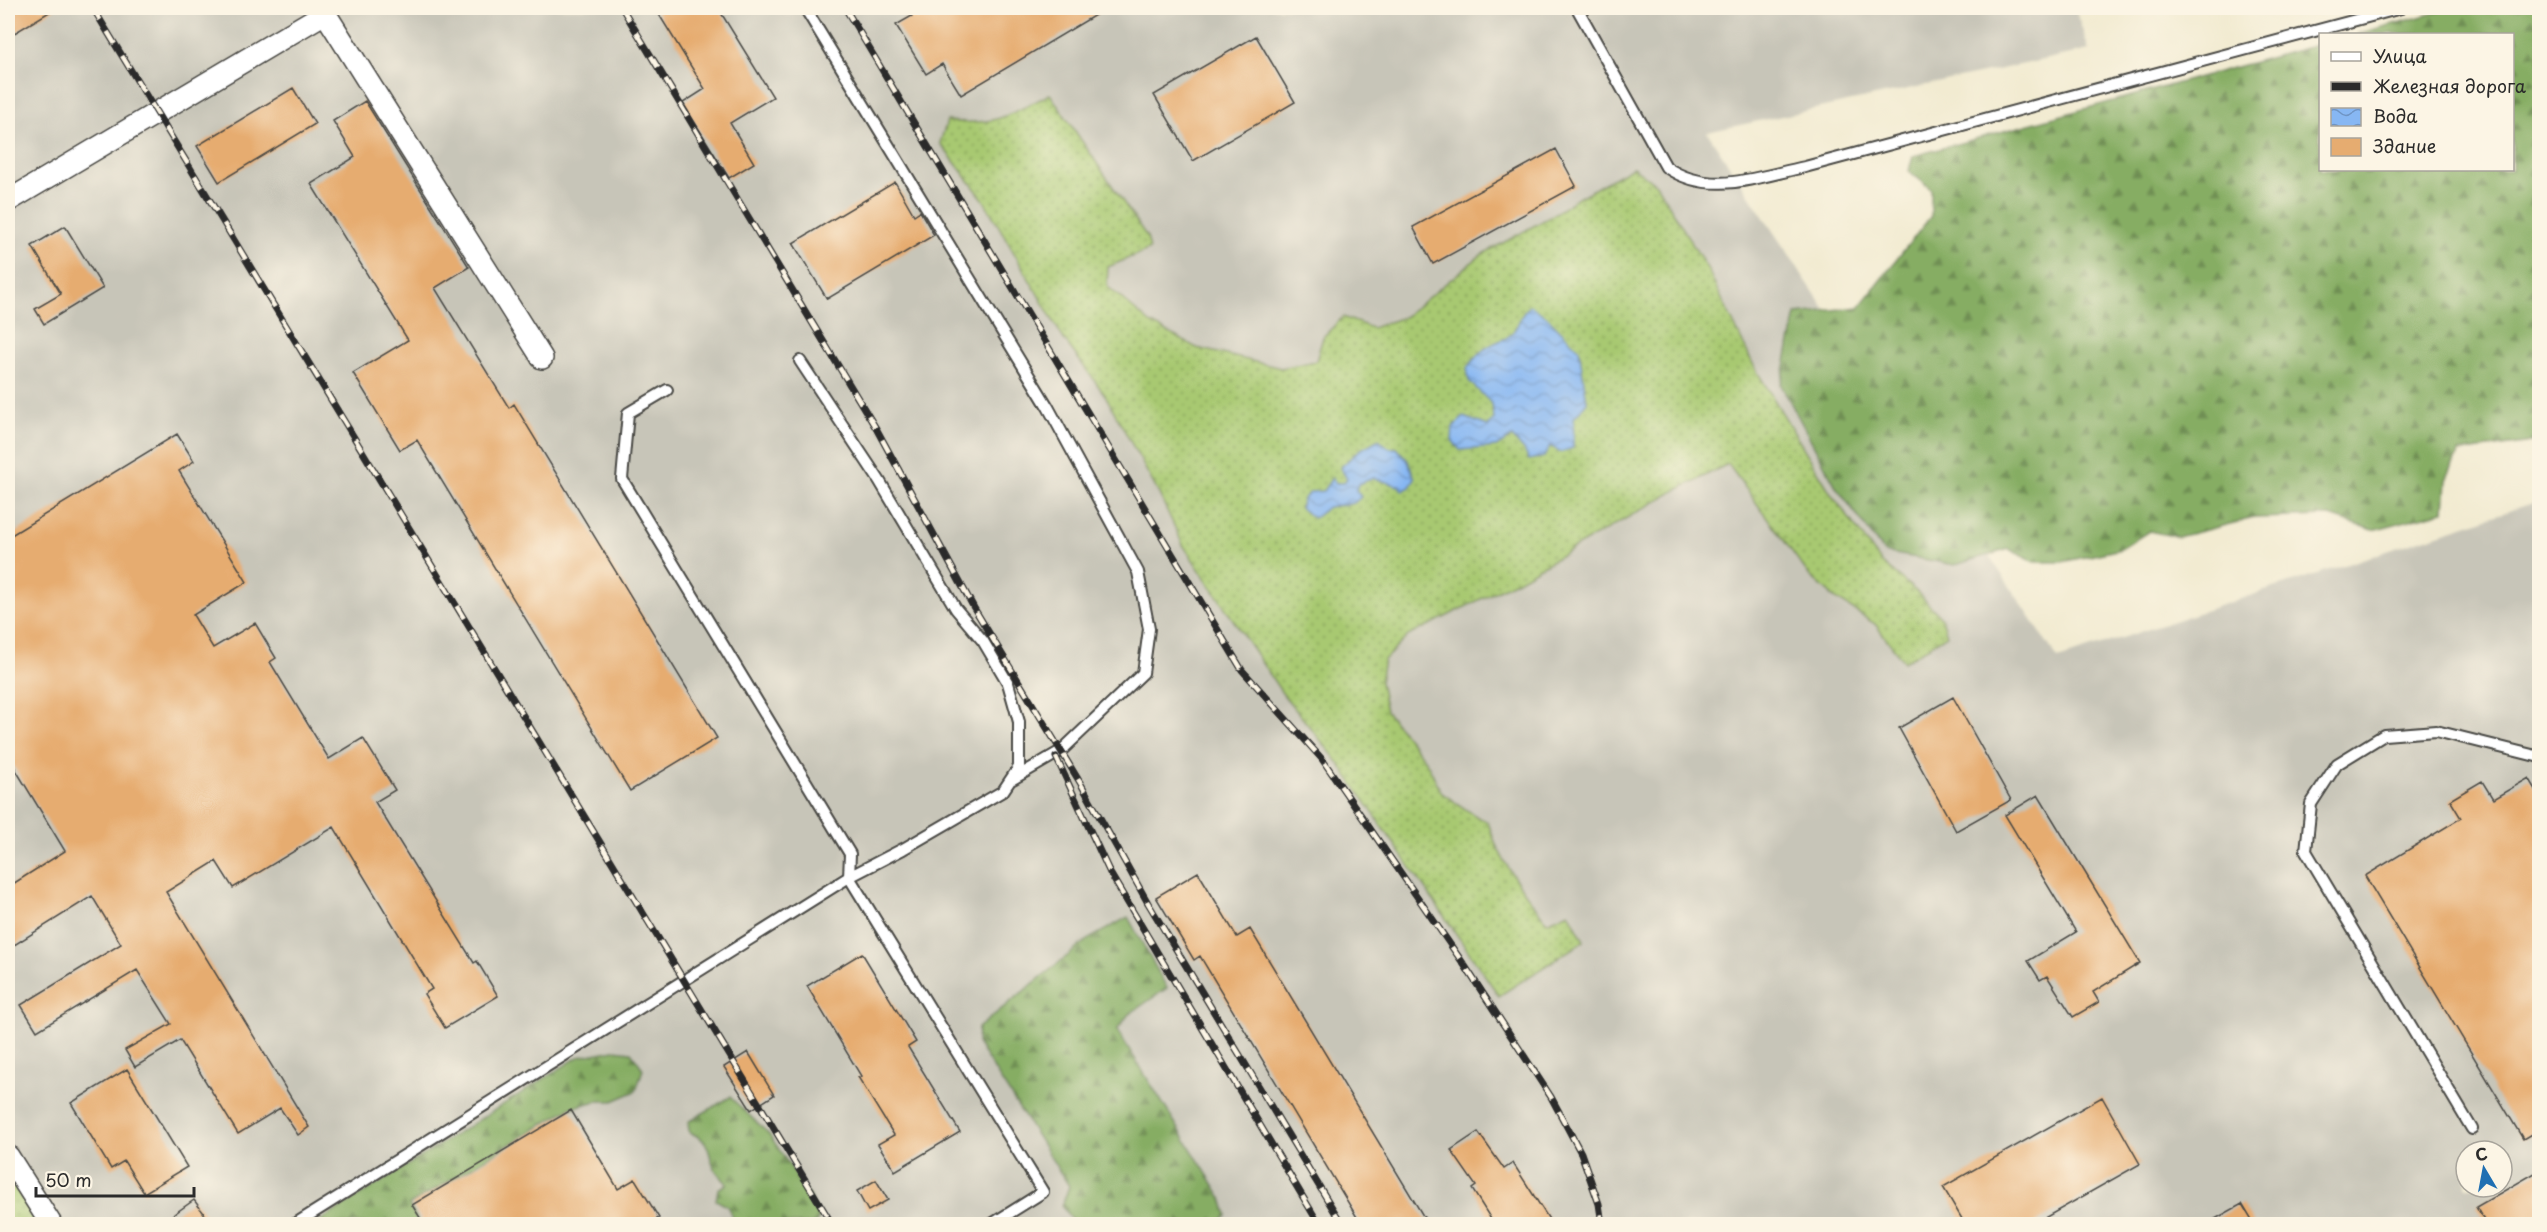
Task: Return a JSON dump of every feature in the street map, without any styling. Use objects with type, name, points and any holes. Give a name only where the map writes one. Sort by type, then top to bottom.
[{"type":"street","points":[[8,201],[325,13],[542,358]]},
{"type":"street","points":[[8,1155],[51,1224]]},
{"type":"lane","points":[[805,8],[1048,407],[1138,573],[1149,629],[1143,673],[1061,752],[1011,780]]},
{"type":"lane","points":[[1577,8],[1666,167],[1682,178],[1704,183],[1724,184],[1816,164],[2401,8]]},
{"type":"lane","points":[[295,1224],[849,877],[1004,791],[1019,767],[1019,722],[1008,683],[983,641],[956,609],[879,480],[800,361]]},
{"type":"lane","points":[[667,390],[628,413],[622,479],[850,854],[849,877],[1043,1192],[992,1224]]},
{"type":"lane","points":[[2472,1129],[2306,851],[2312,804],[2337,764],[2384,735],[2436,731],[2540,757]]},
{"type":"shaded area","points":[[8,8],[2075,8],[2089,50],[1707,132],[2058,659],[2539,501],[2539,1224],[44,1224],[8,1166]]},
{"type":"green space","points":[[2452,8],[2539,8],[2539,441],[2459,452],[2446,480],[2444,511],[2373,530],[2330,516],[2254,518],[2178,537],[2149,531],[2121,549],[2062,562],[2034,562],[2009,549],[1955,565],[1884,552],[1837,488],[1781,385],[1796,314],[1859,307],[1931,216],[1931,189],[1909,171],[1913,156],[2319,44],[2319,171],[2514,171],[2514,33],[2361,33]]},
{"type":"green space","points":[[1050,94],[1147,237],[1150,249],[1108,267],[1107,286],[1150,323],[1197,348],[1281,368],[1316,361],[1323,337],[1343,317],[1372,328],[1404,317],[1481,255],[1633,167],[1656,184],[1707,268],[1755,368],[1832,495],[1881,562],[1916,591],[1942,618],[1947,635],[1904,662],[1875,624],[1836,599],[1809,575],[1728,464],[1669,494],[1516,581],[1408,636],[1384,660],[1380,682],[1386,711],[1427,763],[1442,793],[1488,822],[1505,862],[1547,922],[1569,912],[1584,941],[1499,996],[1335,758],[1282,693],[1183,545],[1159,494],[1105,395],[1063,338],[983,199],[940,143],[947,121],[978,122],[1001,118]]},
{"type":"green space","points":[[1128,917],[1167,988],[1128,1015],[1117,1030],[1222,1198],[1227,1215],[1216,1224],[1171,1222],[1168,1224],[1074,1224],[1062,1206],[1069,1186],[977,1043],[978,1028],[1087,940]]},
{"type":"green space","points":[[614,1050],[631,1052],[643,1069],[636,1091],[613,1101],[597,1101],[570,1108],[409,1205],[420,1224],[315,1224],[578,1057]]},
{"type":"green space","points":[[730,1097],[769,1134],[807,1192],[819,1217],[817,1224],[736,1224],[727,1206],[716,1200],[718,1189],[727,1184],[715,1169],[706,1143],[689,1132],[688,1122]]},
{"type":"green space","points":[[8,1174],[40,1224],[8,1224]]},
{"type":"water","points":[[1530,305],[1547,317],[1579,349],[1587,402],[1574,418],[1573,448],[1561,452],[1550,446],[1544,457],[1529,460],[1524,450],[1512,437],[1496,447],[1460,450],[1452,440],[1453,427],[1464,417],[1488,426],[1494,419],[1492,404],[1469,381],[1467,368],[1484,349],[1513,333],[1523,313]]},
{"type":"water","points":[[1379,439],[1389,448],[1397,448],[1408,461],[1415,479],[1410,487],[1403,491],[1399,486],[1374,478],[1358,484],[1356,490],[1361,497],[1354,503],[1328,507],[1314,518],[1300,508],[1303,499],[1311,492],[1323,491],[1332,478],[1336,483],[1344,483],[1347,478],[1340,468],[1358,451]]},
{"type":"building","points":[[8,8],[56,8],[8,37]]},
{"type":"building","points":[[655,8],[718,8],[773,97],[730,123],[754,163],[729,178],[683,103],[705,89]]},
{"type":"building","points":[[907,8],[1107,8],[961,95],[942,64],[926,74],[896,25],[912,16]]},
{"type":"building","points":[[1256,36],[1295,102],[1193,161],[1154,95]]},
{"type":"building","points":[[293,88],[315,124],[219,182],[197,146]]},
{"type":"building","points":[[365,101],[469,267],[435,288],[509,408],[514,404],[717,738],[630,791],[417,440],[400,450],[353,373],[408,340],[311,184],[355,157],[333,121]]},
{"type":"building","points":[[1556,149],[1576,186],[1433,264],[1413,227]]},
{"type":"building","points":[[895,182],[914,215],[920,211],[934,235],[827,299],[793,243]]},
{"type":"building","points":[[65,226],[103,288],[44,324],[35,309],[61,294],[32,246]]},
{"type":"building","points":[[177,434],[194,461],[179,471],[247,582],[193,615],[213,648],[255,623],[276,658],[270,662],[329,759],[363,738],[395,790],[375,802],[474,963],[477,961],[498,996],[445,1028],[424,994],[432,989],[334,827],[233,888],[216,861],[166,892],[309,1127],[298,1135],[280,1108],[238,1134],[180,1040],[135,1067],[125,1050],[171,1024],[137,970],[37,1031],[21,1005],[121,944],[92,896],[8,949],[8,887],[65,851],[8,757],[8,537]]},
{"type":"building","points":[[1953,697],[2011,800],[1956,831],[1899,728]]},
{"type":"building","points":[[2529,778],[2540,796],[2540,1129],[2523,1139],[2365,876],[2461,818],[2450,800],[2482,781],[2493,799]]},
{"type":"building","points":[[2038,795],[2140,963],[2093,992],[2099,1002],[2073,1017],[2047,976],[2040,980],[2028,961],[2076,932],[2005,815]]},
{"type":"building","points":[[1198,872],[1237,937],[1250,929],[1428,1224],[1361,1224],[1200,956],[1194,960],[1156,897]]},
{"type":"building","points":[[862,953],[916,1042],[908,1047],[960,1132],[895,1171],[878,1144],[894,1135],[858,1077],[861,1076],[807,986]]},
{"type":"building","points":[[748,1052],[774,1095],[751,1110],[724,1067]]},
{"type":"building","points":[[127,1069],[187,1167],[144,1193],[124,1161],[111,1169],[71,1103]]},
{"type":"building","points":[[2102,1097],[2140,1164],[2034,1224],[1965,1224],[1943,1187]]},
{"type":"building","points":[[571,1110],[618,1189],[635,1179],[659,1218],[648,1224],[424,1224],[412,1205]]},
{"type":"building","points":[[1478,1132],[1504,1169],[1513,1163],[1552,1224],[1494,1224],[1472,1189],[1476,1186],[1451,1150]]},
{"type":"building","points":[[2540,1170],[2540,1224],[2486,1224],[2476,1207],[2490,1199],[2514,1199],[2514,1185]]},
{"type":"building","points":[[876,1180],[888,1200],[868,1211],[857,1191]]},
{"type":"building","points":[[194,1200],[212,1224],[160,1224]]},
{"type":"building","points":[[2242,1204],[2254,1224],[2206,1224]]},
{"type":"railway","points":[[93,8],[832,1224]]},
{"type":"railway","points":[[622,8],[877,430],[974,608],[1081,784],[1148,903],[1342,1224]]},
{"type":"railway","points":[[845,8],[1242,670],[1322,759],[1465,966],[1551,1097],[1581,1153],[1599,1204],[1602,1224]]},
{"type":"railway","points":[[1056,757],[1110,873],[1319,1224]]}]
